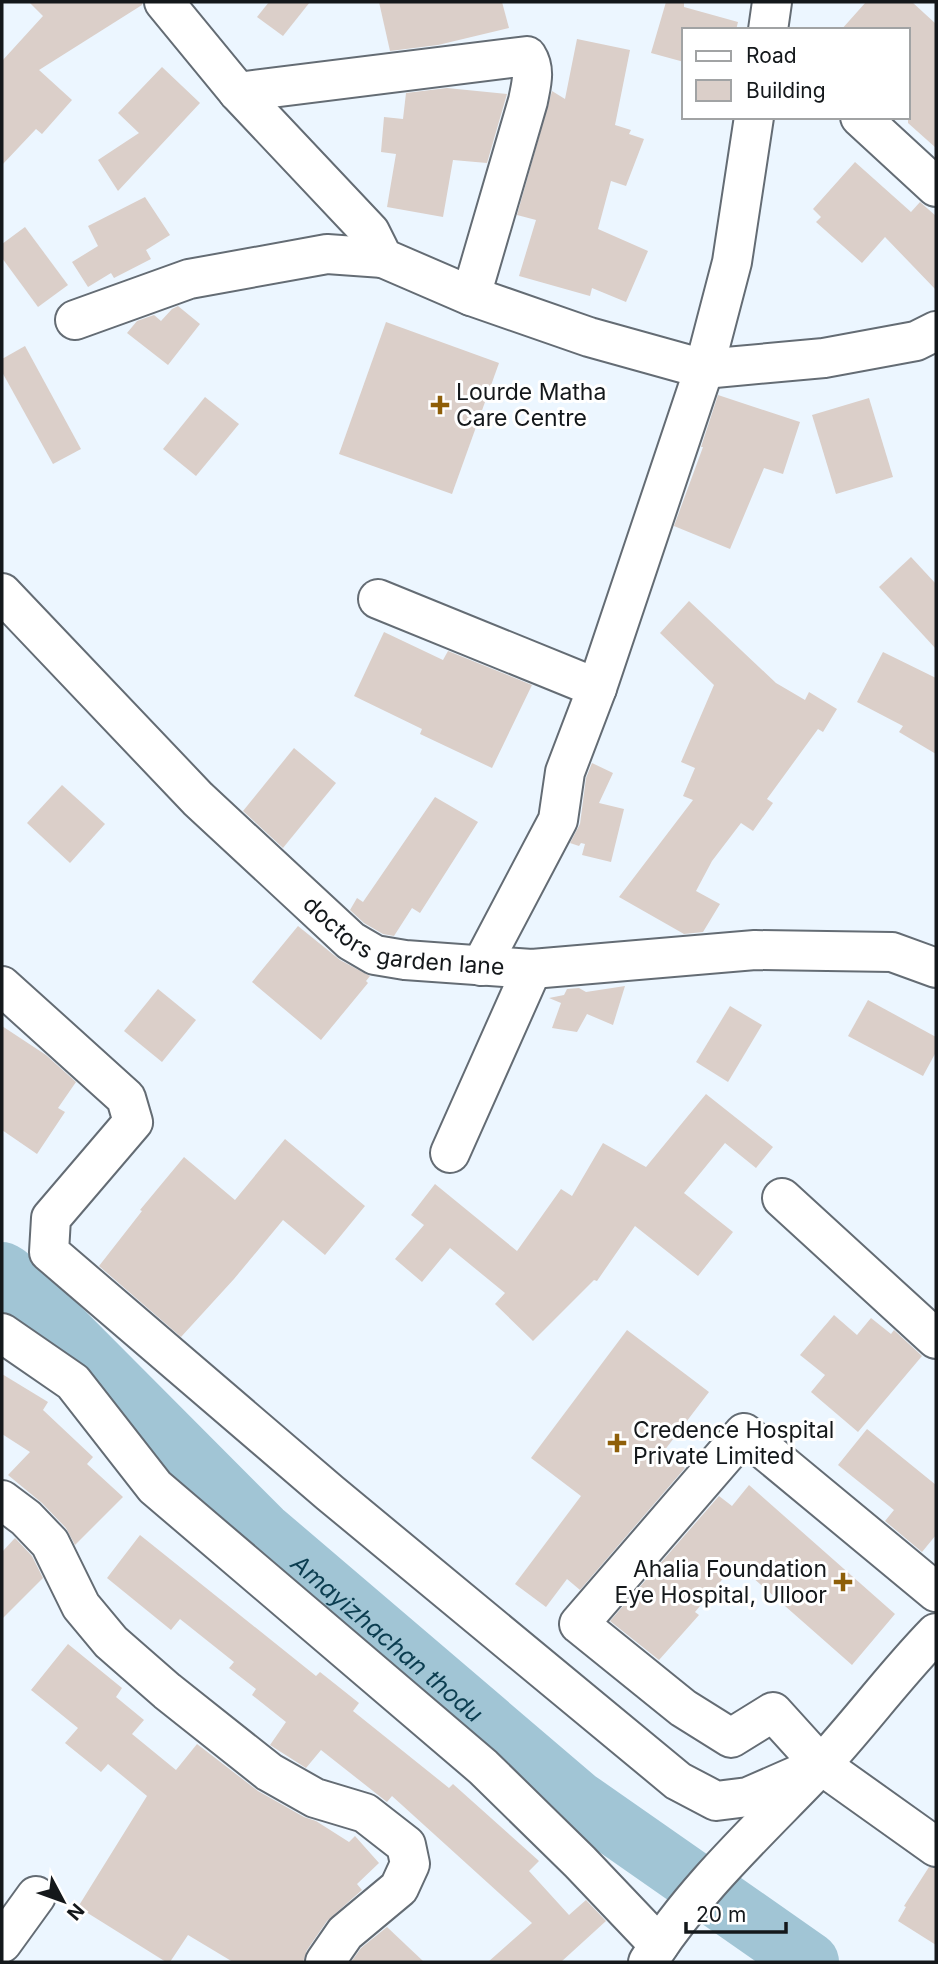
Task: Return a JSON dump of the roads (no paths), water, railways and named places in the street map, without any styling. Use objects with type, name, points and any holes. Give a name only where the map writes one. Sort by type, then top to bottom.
[{"type":"street","points":[[164,2],[238,92],[370,232],[383,258]]},
{"type":"street","points":[[768,28],[772,2]]},
{"type":"street","points":[[238,92],[527,56],[533,75],[528,101],[471,296]]},
{"type":"street","points":[[481,966],[558,820],[565,772],[597,688],[704,369],[732,261],[754,119]]},
{"type":"street","points":[[862,119],[936,187]]},
{"type":"street","points":[[75,320],[189,279],[327,254],[383,258],[471,296],[589,337],[704,369],[824,358],[916,341],[936,331]]},
{"type":"street","name":"doctors garden lane","points":[[2,593],[198,799],[351,941],[376,955],[405,960],[532,969],[755,950],[892,952],[936,968]]},
{"type":"street","points":[[378,599],[597,688]]},
{"type":"street","points":[[450,1153],[532,969]]},
{"type":"street","points":[[2,986],[127,1098],[133,1122],[51,1218],[49,1252],[320,1484],[678,1781],[716,1801],[748,1797],[821,1765]]},
{"type":"street","points":[[782,1198],[936,1339]]},
{"type":"street","points":[[2,1333],[73,1382],[155,1487],[483,1768],[580,1862],[654,1950],[720,1870],[930,1650]]},
{"type":"street","points":[[936,1592],[744,1433],[579,1624],[682,1708],[731,1738],[773,1712],[821,1765],[936,1847]]},
{"type":"street","points":[[2,1500],[26,1518],[50,1543],[80,1606],[111,1642],[158,1683],[269,1772],[315,1798],[365,1813],[406,1845],[410,1864],[399,1888],[345,1933],[325,1962]]},
{"type":"street","points":[[2,1943],[36,1896]]},
{"type":"waterway","name":"Amayizhachan thodu","points":[[2,1272],[262,1531],[577,1800],[809,1962]]},
{"type":"place","name":"Lourde Matha Care Centre","points":[[440,405]]},
{"type":"place","name":"Credence Hospital Private Limited","points":[[617,1443]]},
{"type":"place","name":"Ahalia Foundation Eye Hospital, Ulloor","points":[[843,1582]]}]
